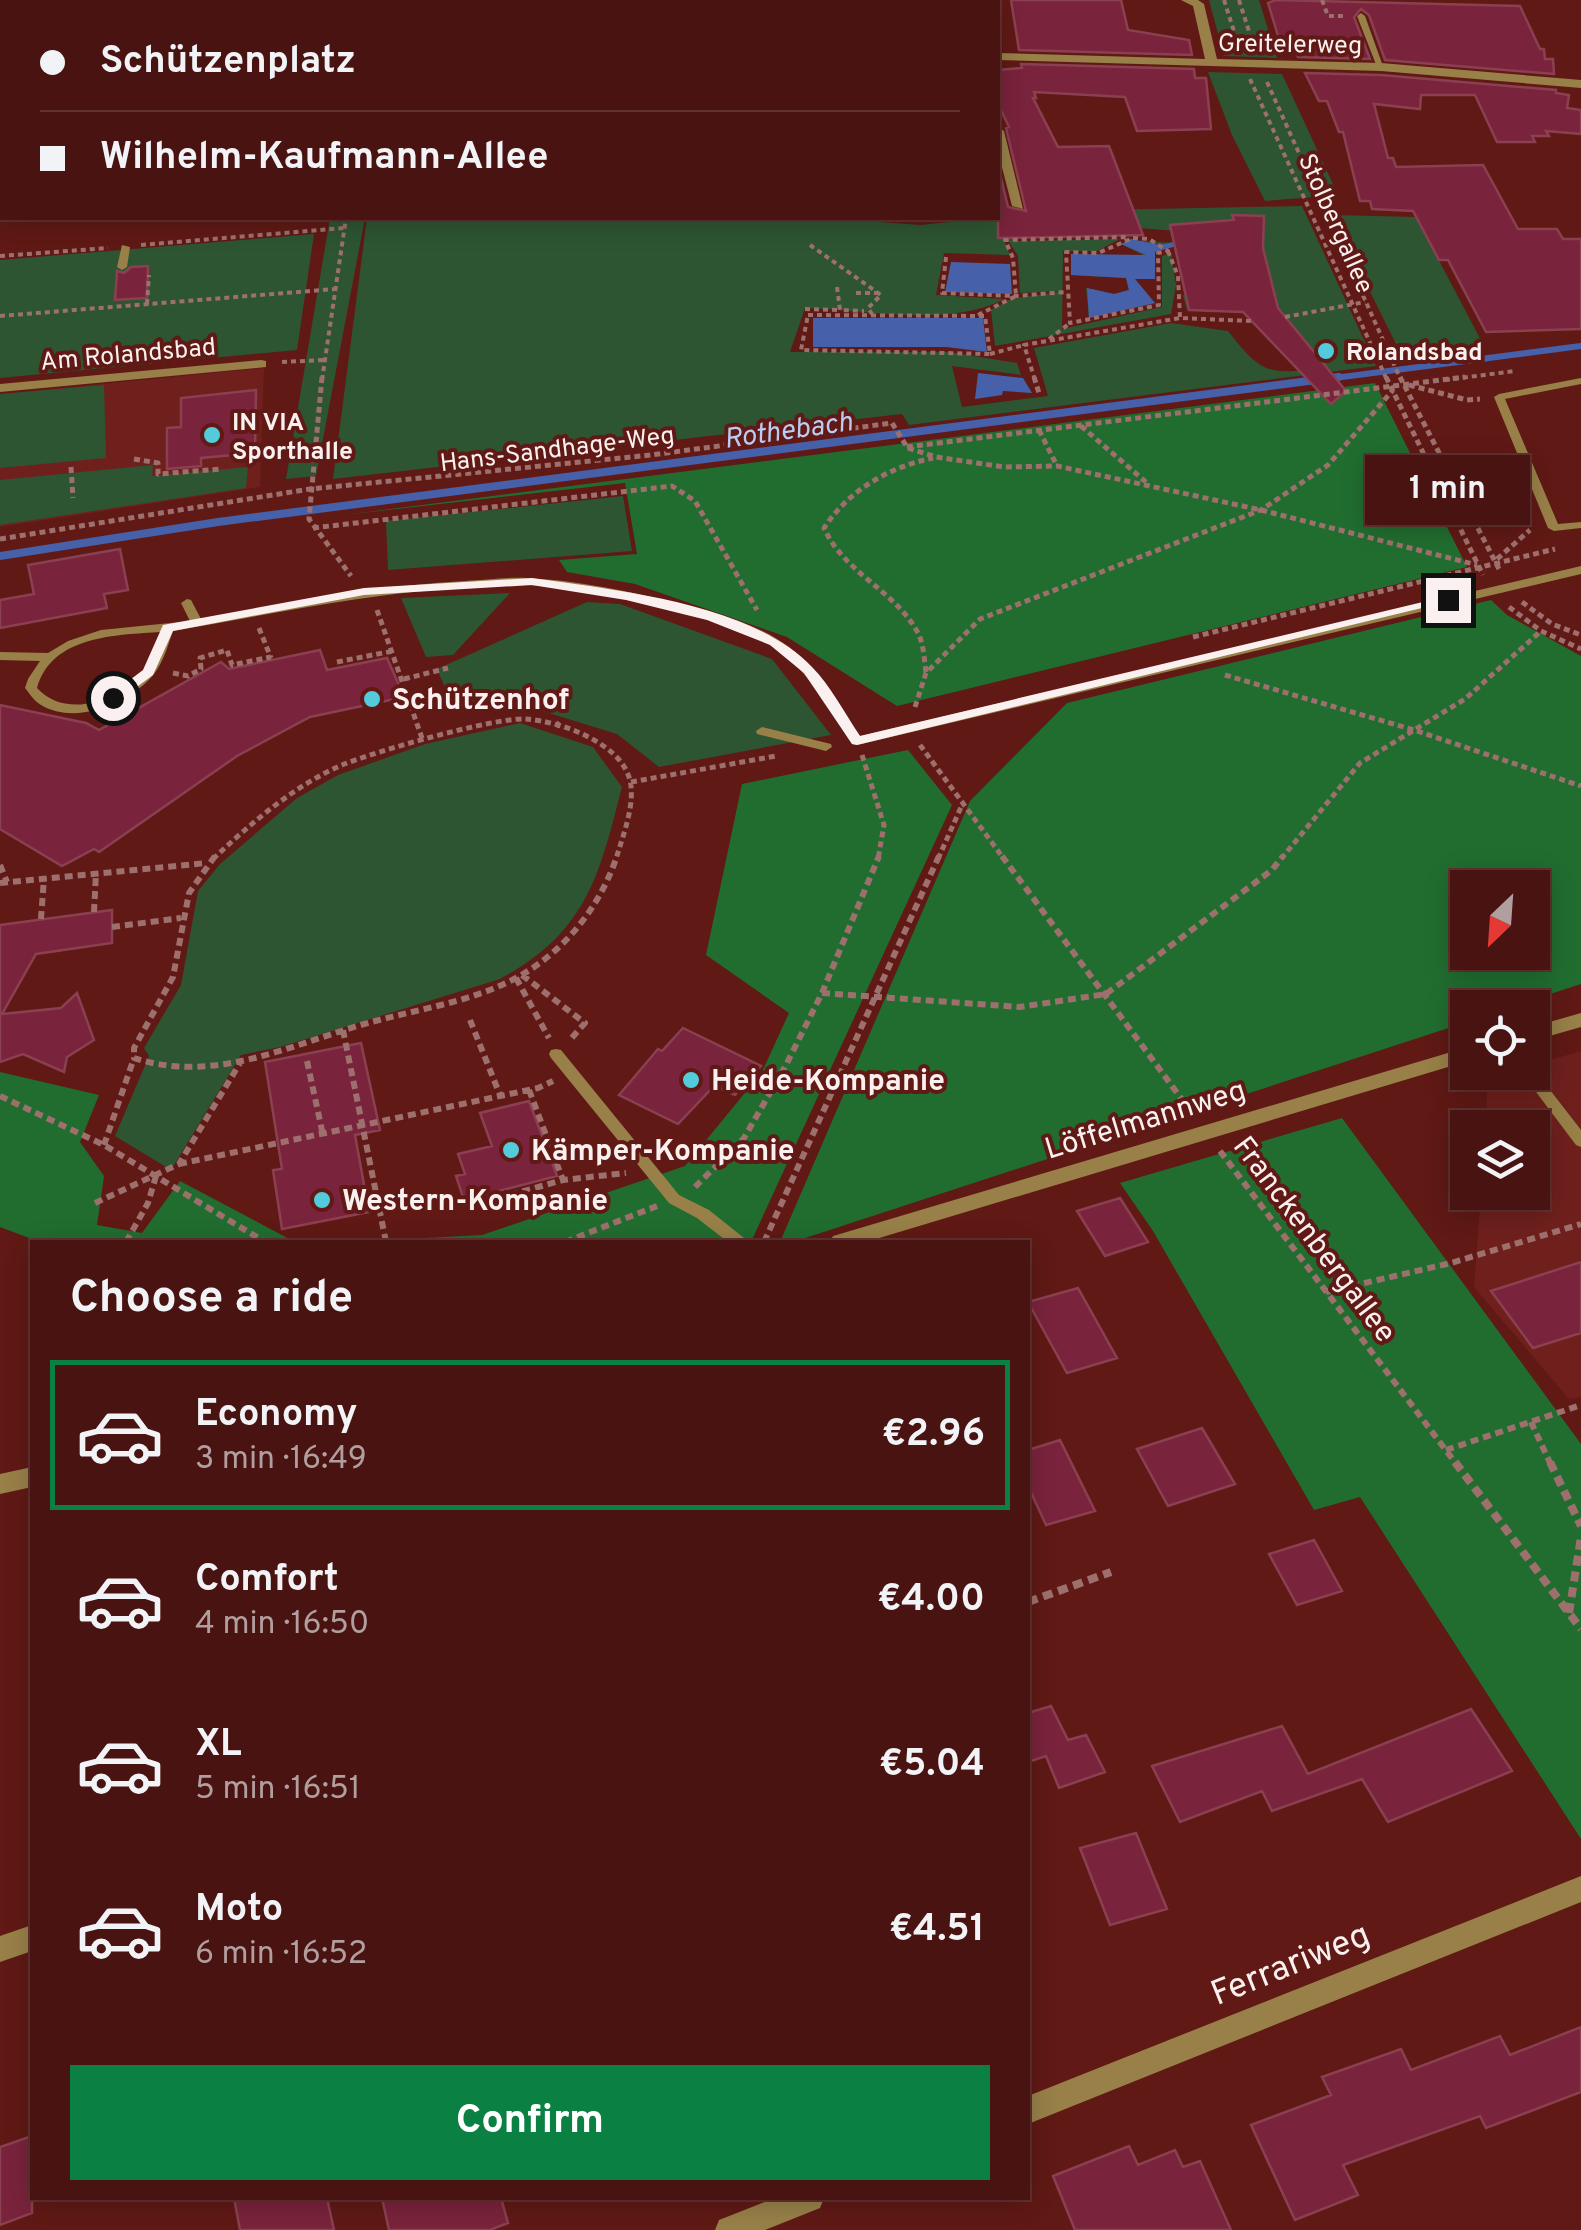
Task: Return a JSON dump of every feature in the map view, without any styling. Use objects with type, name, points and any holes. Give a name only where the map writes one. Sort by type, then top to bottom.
[{"type":"street","points":[[1187,0],[1198,4],[1212,64]]},
{"type":"street","name":"Greitelerweg","points":[[1000,57],[1380,68],[1581,84]]},
{"type":"street","points":[[1000,139],[1018,206]]},
{"type":"street","name":"Am Rolandsbad","points":[[0,388],[261,364]]},
{"type":"street","points":[[1550,1029],[1581,1020]]},
{"type":"street","name":"Löffelmannweg","points":[[847,1240],[1450,1059]]},
{"type":"street","points":[[0,1484],[30,1477]]},
{"type":"street","name":"Ferrariweg","points":[[1030,2109],[1581,1890]]},
{"type":"street","points":[[0,1949],[30,1939]]},
{"type":"street","points":[[729,2230],[805,2200]]},
{"type":"lane","points":[[1361,16],[1380,68]]},
{"type":"lane","points":[[122,267],[124,247]]},
{"type":"lane","points":[[1581,380],[1499,397],[1554,528],[1581,525]]},
{"type":"lane","points":[[168,628],[149,672],[113,698],[80,708],[62,707],[36,697],[31,688],[38,672],[51,658],[88,636],[168,628],[364,592],[532,582],[626,596],[711,618],[774,642],[808,670],[857,741],[1581,570]]},
{"type":"lane","points":[[187,602],[197,622]]},
{"type":"lane","points":[[0,656],[51,658]]},
{"type":"lane","points":[[762,731],[826,747]]},
{"type":"lane","points":[[556,1054],[674,1198],[703,1214],[736,1240]]},
{"type":"lane","points":[[1542,1090],[1581,1141]]},
{"type":"path","name":"Stolbergallee","points":[[1224,0],[1244,65],[1352,305],[1478,565]]},
{"type":"path","name":"Stolbergallee","points":[[1239,0],[1260,66],[1365,302],[1494,562]]},
{"type":"path","points":[[1322,0],[1328,16],[1361,16]]},
{"type":"path","points":[[346,220],[324,360],[308,519],[376,606],[424,741]]},
{"type":"path","points":[[0,256],[344,228]]},
{"type":"path","points":[[1070,323],[1066,252],[1100,253],[1131,237]]},
{"type":"path","points":[[1016,296],[1013,258],[1005,240],[1131,237],[1168,247]]},
{"type":"path","points":[[810,245],[882,295],[868,308],[871,313]]},
{"type":"path","points":[[1168,247],[1179,276],[1180,318]]},
{"type":"path","points":[[1048,340],[1070,323],[1159,305],[1158,253],[1168,247]]},
{"type":"path","points":[[946,257],[942,294],[1016,296],[1066,292]]},
{"type":"path","points":[[147,304],[149,276]]},
{"type":"path","points":[[837,288],[840,310]]},
{"type":"path","points":[[0,316],[335,289]]},
{"type":"path","points":[[856,293],[879,293]]},
{"type":"path","points":[[977,316],[1016,296]]},
{"type":"path","points":[[1284,316],[1365,302]]},
{"type":"path","points":[[805,309],[985,316],[990,354]]},
{"type":"path","points":[[871,313],[808,316],[801,350],[948,350],[990,354],[1180,318],[1251,321]]},
{"type":"path","points":[[1024,345],[1039,393]]},
{"type":"path","points":[[261,364],[324,360]]},
{"type":"path","points":[[906,448],[1522,370]]},
{"type":"path","points":[[1403,384],[1467,400],[1499,397]]},
{"type":"path","points":[[926,673],[980,619],[1262,510],[1328,465],[1391,388]]},
{"type":"path","name":"Hans-Sandhage-Weg","points":[[0,539],[310,489],[374,486],[651,455],[892,423],[906,448]]},
{"type":"path","points":[[1080,425],[1153,487]]},
{"type":"path","points":[[1039,430],[1057,466]]},
{"type":"path","points":[[906,448],[936,457],[1004,467],[1057,466],[1262,510],[1413,552],[1478,565],[1564,547]]},
{"type":"path","points":[[909,729],[926,673],[920,636],[902,612],[858,578],[830,548],[824,528],[833,512],[857,492],[904,467],[936,457]]},
{"type":"path","points":[[134,459],[158,463],[158,474],[222,469]]},
{"type":"path","points":[[71,467],[73,498]]},
{"type":"path","points":[[313,528],[672,486],[696,501],[774,642]]},
{"type":"path","points":[[1494,562],[1530,530]]},
{"type":"path","points":[[1515,594],[1528,609],[1581,635]]},
{"type":"path","points":[[149,672],[188,676],[201,669],[200,658],[227,650],[232,664],[271,658],[252,613]]},
{"type":"path","points":[[1517,614],[1541,631],[1581,649]]},
{"type":"path","points":[[822,993],[1020,1007],[1106,994],[1272,870],[1360,763],[1465,698],[1541,631]]},
{"type":"path","points":[[338,662],[393,651]]},
{"type":"path","points":[[1185,664],[1414,730],[1581,786]]},
{"type":"path","points":[[404,679],[448,668]]},
{"type":"path","points":[[104,1145],[134,1048],[173,977],[181,918],[189,893],[208,863],[241,832],[330,770],[424,741],[520,718],[597,742],[618,760],[631,782],[624,833],[602,897],[573,934],[519,976],[491,989],[241,1062],[152,1063],[134,1058]]},
{"type":"path","points":[[556,727],[562,719]]},
{"type":"path","name":"Franckenbergallee","points":[[909,729],[1206,1132],[1581,1629]]},
{"type":"path","points":[[570,1240],[697,1186],[744,1138],[822,993],[877,866],[884,825],[857,741]]},
{"type":"path","points":[[631,782],[826,747]]},
{"type":"path","points":[[682,764],[687,772]]},
{"type":"path","points":[[765,1240],[962,804]]},
{"type":"path","points":[[0,865],[4,882],[208,863]]},
{"type":"path","points":[[94,912],[96,873]]},
{"type":"path","points":[[41,919],[44,878]]},
{"type":"path","points":[[112,927],[181,918]]},
{"type":"path","points":[[519,976],[585,1024],[556,1054],[519,976]]},
{"type":"path","points":[[470,1020],[500,1095]]},
{"type":"path","points":[[343,1030],[386,1240]]},
{"type":"path","points":[[307,1061],[323,1135]]},
{"type":"path","points":[[178,1164],[241,1062]]},
{"type":"path","points":[[105,1206],[96,1203],[178,1164],[529,1090],[572,1072]]},
{"type":"path","points":[[529,1090],[563,1180]]},
{"type":"path","points":[[0,1096],[104,1145],[262,1240]]},
{"type":"path","points":[[510,1195],[563,1180],[654,1169]]},
{"type":"path","points":[[127,1240],[148,1203],[156,1175]]},
{"type":"path","points":[[1326,1292],[1450,1263],[1581,1224]]},
{"type":"path","points":[[1446,1450],[1581,1406]]},
{"type":"path","points":[[1531,1422],[1581,1526]]},
{"type":"path","points":[[1569,1613],[1581,1537]]},
{"type":"path","points":[[1030,1601],[1112,1572]]},
{"type":"shaded area","points":[[264,368],[260,487],[0,527],[0,394]]},
{"type":"shaded area","points":[[1581,1051],[1581,1397],[1569,1399],[1474,1287],[1480,1210],[1550,1210],[1550,1110],[1486,1110],[1487,1090],[1550,1090],[1550,1060]]},
{"type":"green space","points":[[1209,0],[1259,0],[1277,58],[1224,56]]},
{"type":"green space","points":[[1208,72],[1282,74],[1338,195],[1265,201],[1232,135]]},
{"type":"green space","points":[[1302,206],[1376,366],[909,425],[902,414],[333,479],[367,220],[851,220],[921,225],[1000,220],[1000,217],[1053,211]],"holes":[[[1127,227],[1176,231],[1178,241],[1121,244],[1145,256],[1071,254],[1071,275],[1126,278],[1129,290],[1114,294],[1086,288],[1089,318],[1155,303],[1135,279],[1155,279],[1155,252],[1180,245],[1191,295],[1183,295],[1187,310],[1240,309],[1322,368],[1277,371],[1249,356],[1228,331],[1171,323],[1034,348],[1048,396],[962,407],[952,366],[1021,375],[1017,363],[949,352],[790,352],[805,308],[933,315],[982,308],[1005,299],[936,295],[944,253],[1010,255],[1005,242],[1009,242],[1018,256],[1020,293],[1062,291],[1063,251],[1097,251],[1120,239],[1013,241],[1025,235]]]},
{"type":"green space","points":[[1332,215],[1416,217],[1483,344],[1400,352]]},
{"type":"green space","points":[[330,220],[365,220],[316,476],[286,479]]},
{"type":"green space","points":[[314,234],[297,350],[0,378],[0,260]]},
{"type":"green space","points":[[1171,253],[1176,285],[1171,314],[995,346],[991,310],[1011,299],[1062,291],[1062,329],[1162,307],[1162,256]]},
{"type":"green space","points":[[1375,383],[1467,567],[897,706],[787,637],[635,584],[567,572],[559,560],[637,554],[625,483],[344,515]]},
{"type":"green space","points":[[104,385],[106,458],[0,468],[0,394]]},
{"type":"green space","points":[[153,465],[152,476],[248,467],[246,488],[0,525],[0,480]]},
{"type":"green space","points":[[623,496],[632,551],[388,570],[386,521]]},
{"type":"green space","points":[[510,593],[453,655],[426,657],[401,598]]},
{"type":"green space","points":[[1491,600],[1507,615],[1581,656],[1581,984],[1550,994],[1550,990],[1450,990],[1450,1028],[799,1240],[781,1240],[970,801],[1067,703]]},
{"type":"green space","points":[[587,602],[620,604],[772,659],[831,735],[659,767],[617,734],[513,702],[456,713],[437,669]]},
{"type":"green space","points":[[520,723],[593,747],[622,787],[585,899],[553,942],[500,979],[280,1047],[241,1055],[171,1170],[115,1136],[149,1056],[144,1048],[181,985],[198,891],[220,864],[297,798],[338,775],[425,744]]},
{"type":"green space","points":[[908,750],[952,805],[752,1240],[388,1240],[482,1235],[685,1166],[762,1072],[789,1013],[706,955],[742,784]]},
{"type":"green space","points":[[0,1072],[99,1095],[80,1142],[104,1176],[97,1225],[142,1233],[180,1181],[291,1240],[35,1240],[0,1227]]},
{"type":"green space","points":[[1342,1118],[1581,1444],[1581,1839],[1360,1497],[1314,1510],[1153,1231],[1120,1183]]},
{"type":"water","points":[[1131,239],[1160,245],[1183,240],[1187,243],[1155,252],[1155,279],[1135,279],[1155,303],[1089,318],[1087,288],[1114,294],[1129,290],[1126,278],[1071,275],[1071,254],[1146,255],[1121,244]]},
{"type":"water","points":[[951,262],[1010,264],[1012,294],[945,292]]},
{"type":"water","points":[[813,318],[983,318],[987,352],[946,347],[813,347]]},
{"type":"water","points":[[978,373],[1023,378],[1032,393],[1003,391],[1002,395],[975,399]]},
{"type":"building","points":[[1011,0],[1121,0],[1128,30],[1189,40],[1192,55],[1019,50]]},
{"type":"building","points":[[1276,0],[1520,6],[1540,49],[1544,49],[1545,59],[1553,59],[1554,74],[1385,60],[1369,15],[1361,9],[1354,17],[1370,59],[1298,57],[1296,53],[1283,52],[1268,3]]},
{"type":"building","points":[[1021,64],[1194,69],[1195,78],[1206,78],[1211,129],[1137,131],[1125,97],[1034,92],[1033,98],[1058,147],[1109,146],[1143,235],[998,238],[1000,173],[1008,207],[1026,211],[1006,128],[1009,127],[1000,108],[1000,70],[1022,68]]},
{"type":"building","points":[[1305,73],[1381,75],[1556,90],[1569,95],[1567,108],[1581,110],[1581,134],[1546,131],[1549,136],[1532,136],[1535,142],[1497,142],[1475,95],[1421,95],[1420,109],[1374,104],[1388,158],[1393,158],[1396,167],[1483,165],[1518,229],[1557,229],[1563,239],[1581,239],[1581,329],[1486,332],[1448,260],[1439,260],[1413,211],[1372,209],[1370,201],[1360,201],[1343,132],[1339,132],[1327,101],[1319,101]]},
{"type":"building","points":[[1232,215],[1264,216],[1263,248],[1278,308],[1346,391],[1331,404],[1243,312],[1189,310],[1170,225],[1234,220]]},
{"type":"building","points":[[148,266],[147,298],[115,300],[117,271],[124,273],[131,267]]},
{"type":"building","name":"IN VIA Sporthalle","points":[[256,390],[255,453],[201,458],[201,466],[167,469],[167,428],[181,427],[181,398]]},
{"type":"building","points":[[120,549],[128,590],[104,594],[107,608],[0,628],[0,600],[34,594],[28,565]]},
{"type":"building","points":[[320,650],[327,670],[387,658],[402,692],[393,694],[395,699],[310,717],[237,756],[99,852],[94,849],[62,866],[0,829],[0,705],[86,723],[99,730],[221,662],[229,669]]},
{"type":"building","points":[[112,910],[112,943],[36,954],[2,1014],[61,1008],[77,993],[94,1040],[67,1057],[64,1072],[23,1054],[0,1062],[0,925]]},
{"type":"building","name":"Heide-Kompanie","points":[[683,1028],[761,1066],[735,1095],[714,1086],[678,1124],[619,1095],[658,1049],[662,1051]]},
{"type":"building","points":[[361,1043],[380,1130],[355,1135],[369,1212],[282,1229],[273,1170],[282,1169],[265,1062]]},
{"type":"building","name":"Kämper-Kompanie","points":[[529,1101],[557,1176],[464,1200],[456,1176],[465,1174],[458,1154],[492,1146],[480,1113]]},
{"type":"building","points":[[1120,1198],[1148,1242],[1105,1256],[1077,1211]]},
{"type":"building","points":[[1581,1262],[1581,1333],[1533,1348],[1491,1291]]},
{"type":"building","points":[[1078,1288],[1117,1358],[1067,1373],[1030,1301]]},
{"type":"building","points":[[1202,1428],[1235,1484],[1168,1506],[1137,1449]]},
{"type":"building","points":[[1060,1440],[1095,1511],[1046,1525],[1030,1490],[1030,1449]]},
{"type":"building","points":[[1314,1540],[1342,1591],[1297,1605],[1269,1554]]},
{"type":"building","points":[[1051,1706],[1068,1740],[1086,1735],[1105,1772],[1059,1788],[1046,1756],[1030,1761],[1030,1712]]},
{"type":"building","points":[[1471,1709],[1512,1771],[1388,1822],[1362,1779],[1272,1811],[1262,1791],[1180,1822],[1152,1766],[1282,1726],[1308,1774]]},
{"type":"building","points":[[1136,1833],[1167,1909],[1110,1925],[1080,1848]]},
{"type":"building","points":[[1581,2027],[1581,2092],[1486,2128],[1480,2116],[1343,2165],[1358,2195],[1295,2220],[1251,2125],[1331,2095],[1322,2077],[1401,2049],[1411,2070],[1500,2036],[1510,2055]]},
{"type":"building","points":[[30,2137],[32,2213],[0,2225],[0,2147]]},
{"type":"building","points":[[1129,2146],[1138,2165],[1175,2150],[1183,2167],[1200,2161],[1231,2230],[1075,2230],[1053,2176]]},
{"type":"building","points":[[234,2200],[327,2200],[334,2230],[240,2230]]},
{"type":"building","points":[[382,2200],[502,2200],[508,2223],[490,2230],[389,2230]]},
{"type":"waterway","name":"Rothebach","points":[[1319,380],[1581,346]]},
{"type":"waterway","name":"Rothebach","points":[[0,556],[218,522],[1339,377]]},
{"type":"place","name":"Rolandsbad","points":[[1326,351]]},
{"type":"place","name":"IN VIA Sporthalle","points":[[212,435]]},
{"type":"place","name":"Schützenhof","points":[[372,699]]},
{"type":"place","name":"Heide-Kompanie","points":[[691,1080]]},
{"type":"place","name":"Kämper-Kompanie","points":[[511,1150]]},
{"type":"place","name":"Western-Kompanie","points":[[322,1200]]},
{"type":"route","points":[[113,698],[128,691],[149,672],[168,628],[364,592],[532,582],[626,596],[711,618],[774,642],[808,670],[857,741],[1448,600]]}]
